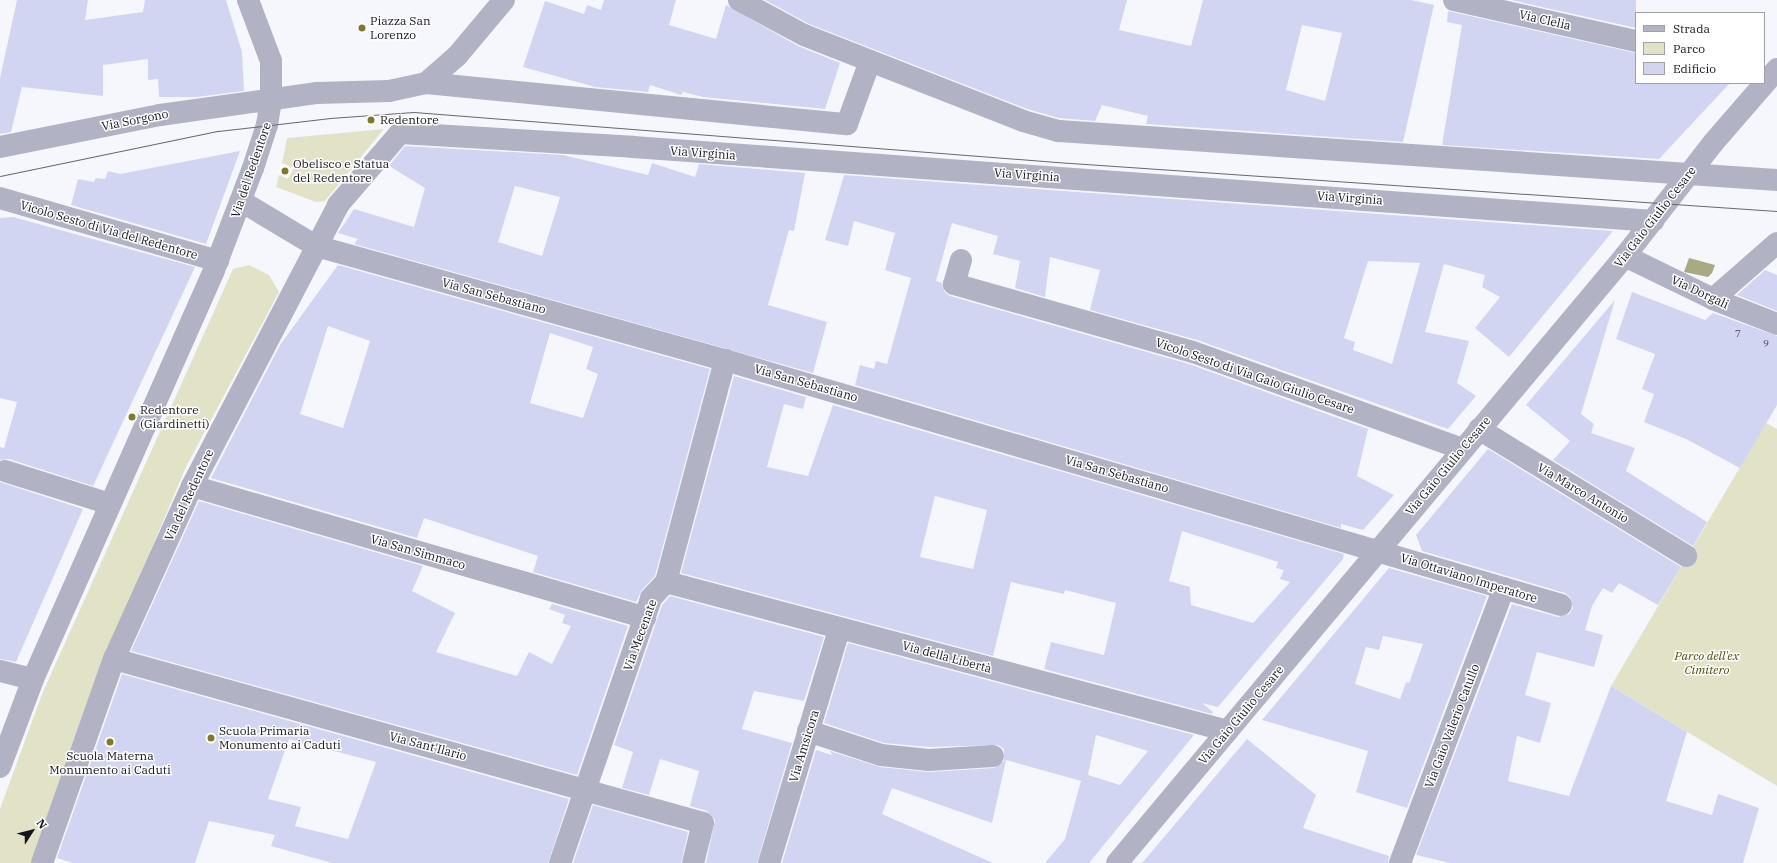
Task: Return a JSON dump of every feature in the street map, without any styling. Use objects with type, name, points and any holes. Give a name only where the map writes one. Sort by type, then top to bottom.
[{"type":"street","name":"Via del Redentore","points":[[0,768],[33,679],[218,261],[241,201],[267,125],[271,101],[271,61],[248,0]]},
{"type":"street","points":[[426,83],[457,56],[504,0]]},
{"type":"street","points":[[739,0],[804,35],[1023,120],[1059,130],[1777,180]]},
{"type":"street","name":"Via Clelia","points":[[1454,0],[1635,40]]},
{"type":"street","points":[[426,83],[847,124],[870,61]]},
{"type":"street","name":"Via Gaio Giulio Cesare","points":[[1765,79],[1772,70]]},
{"type":"street","name":"Via Sorgono","points":[[0,147],[160,115],[271,101],[317,93],[389,91],[426,83]]},
{"type":"street","name":"Via Gaio Giulio Cesare","points":[[1117,863],[1377,550],[1625,256],[1761,84]]},
{"type":"street","name":"Via del Redentore","points":[[42,863],[114,659],[192,486],[338,205],[400,133]]},
{"type":"street","name":"Via Virginia","points":[[400,133],[633,147],[1653,221]]},
{"type":"street","name":"Vicolo Sesto di Via del Redentore","points":[[0,198],[218,261]]},
{"type":"street","name":"Via San Sebastiano","points":[[241,201],[316,246],[725,360],[1377,550]]},
{"type":"street","points":[[1713,299],[1777,243]]},
{"type":"street","name":"Via Dorgali","points":[[1625,256],[1713,299],[1777,324]]},
{"type":"street","name":"Vicolo Sesto di Via Gaio Giulio Cesare","points":[[961,260],[954,284],[1193,352],[1462,449]]},
{"type":"street","name":"Via Mecenate","points":[[560,863],[651,598],[666,582],[725,360]]},
{"type":"street","name":"Via Marco Antonio","points":[[1479,429],[1686,556]]},
{"type":"street","points":[[5,471],[110,504]]},
{"type":"street","name":"Via San Simmaco","points":[[192,486],[645,618]]},
{"type":"street","name":"Via Ottaviano Imperatore","points":[[1377,550],[1560,605]]},
{"type":"street","name":"Via della Libertà","points":[[666,582],[1228,731]]},
{"type":"street","name":"Via Gaio Valerio Catullo","points":[[1400,863],[1504,588]]},
{"type":"street","name":"Via Amsicora","points":[[769,863],[839,629]]},
{"type":"street","name":"Via Sant'Ilario","points":[[114,659],[703,823],[693,863]]},
{"type":"street","points":[[0,671],[33,679]]},
{"type":"street","points":[[808,731],[881,755],[929,760],[993,756]]},
{"type":"green space","points":[[384,129],[325,201],[316,202],[276,187],[279,175],[288,179],[294,168],[282,163],[287,138]]},
{"type":"green space","points":[[249,265],[269,275],[279,292],[185,469],[94,686],[33,863],[0,863],[0,809],[42,694],[233,269]]},
{"type":"green space","name":"Parco dell'ex Cimitero","points":[[1766,423],[1777,429],[1777,786],[1611,686]]},
{"type":"shaded area","points":[[1689,258],[1715,265],[1712,273],[1708,277],[1684,272]]},
{"type":"building","points":[[17,0],[88,0],[85,20],[143,12],[145,0],[226,0],[242,52],[244,91],[197,97],[159,97],[158,79],[148,80],[148,59],[103,65],[103,96],[22,87],[11,132],[0,134],[0,78]]},
{"type":"building","points":[[604,0],[676,0],[669,25],[716,39],[726,5],[798,46],[840,63],[825,109],[703,97],[683,92],[681,95],[650,85],[648,92],[595,87],[523,67],[545,1],[584,14],[587,5],[601,10]]},
{"type":"building","points":[[765,0],[1127,0],[1119,30],[1191,46],[1203,0],[1411,0],[1434,5],[1403,142],[1146,124],[1148,116],[1102,105],[1095,121],[1059,118],[1027,109],[809,24]],"holes":[[[1302,25],[1342,33],[1325,101],[1286,90]]]},
{"type":"building","points":[[1511,0],[1636,0],[1635,28]]},
{"type":"building","points":[[1448,11],[1635,53],[1635,84],[1729,84],[1659,159],[1442,145],[1462,25],[1447,22]]},
{"type":"building","points":[[405,146],[563,155],[648,175],[652,163],[695,177],[699,164],[805,173],[794,231],[789,230],[768,305],[827,322],[813,373],[354,244],[358,239],[338,233],[354,209],[414,227],[425,188],[389,166]],"holes":[[[515,186],[560,197],[542,256],[498,242]]]},
{"type":"building","points":[[240,151],[206,244],[71,205],[78,179],[94,182],[96,178],[105,179],[108,171],[120,174]]},
{"type":"building","points":[[844,175],[1613,231],[1509,357],[1475,328],[1500,297],[1482,287],[1485,275],[1444,264],[1425,332],[1469,341],[1457,383],[1476,396],[1448,429],[1197,340],[1090,310],[1100,270],[1050,257],[1045,297],[1015,288],[1020,261],[993,254],[998,236],[952,223],[936,281],[942,283],[945,292],[950,296],[1189,364],[1368,429],[1357,476],[1394,495],[1363,530],[1341,524],[1341,528],[855,385],[860,365],[874,369],[876,361],[887,364],[911,278],[885,270],[895,233],[854,221],[848,246],[825,240]],"holes":[[[1368,261],[1420,263],[1392,364],[1353,350],[1355,342],[1344,338]]]},
{"type":"building","points":[[13,217],[195,267],[93,486],[9,459],[0,460],[0,447],[4,448],[17,402],[0,398],[0,218]]},
{"type":"building","points":[[338,265],[710,369],[655,576],[642,590],[636,602],[533,572],[538,556],[424,518],[417,538],[211,478],[280,345]],"holes":[[[328,326],[370,341],[343,428],[300,414]],[[550,333],[593,347],[586,369],[598,374],[583,418],[530,403]]]},
{"type":"building","points":[[1765,270],[1777,275],[1777,311],[1737,295]]},
{"type":"building","points":[[1632,292],[1705,320],[1713,313],[1777,336],[1777,405],[1740,468],[1686,439],[1644,422],[1654,394],[1642,389],[1655,354],[1616,339]]},
{"type":"building","points":[[1615,300],[1581,414],[1594,424],[1591,433],[1635,448],[1626,471],[1707,522],[1693,546],[1553,460],[1570,441],[1526,405]]},
{"type":"building","points":[[734,376],[806,397],[803,409],[784,404],[767,467],[808,476],[833,405],[1344,554],[1343,559],[1218,707],[1202,703],[1213,712],[1212,714],[1044,669],[1051,642],[1104,655],[1116,603],[1065,590],[1064,594],[1011,582],[993,656],[681,573]],"holes":[[[935,496],[987,510],[973,569],[920,557]],[[1182,531],[1278,562],[1276,568],[1284,570],[1280,579],[1290,582],[1253,623],[1191,605],[1190,587],[1169,581]]]},
{"type":"building","points":[[1488,449],[1681,567],[1658,605],[1619,583],[1612,593],[1603,588],[1592,606],[1585,630],[1603,635],[1594,667],[1537,652],[1525,695],[1551,703],[1540,743],[1517,736],[1508,781],[1569,796],[1611,686],[1687,732],[1666,801],[1712,815],[1718,794],[1759,808],[1743,863],[1450,863],[1416,855],[1512,604],[1558,617],[1569,614],[1573,608],[1570,597],[1565,593],[1422,551],[1416,535]]},
{"type":"building","points":[[0,482],[83,509],[16,662],[0,659]]},
{"type":"building","points":[[199,501],[423,566],[412,591],[455,613],[436,652],[517,676],[529,652],[552,664],[571,626],[562,623],[565,615],[549,609],[552,604],[628,626],[577,775],[131,651]]},
{"type":"building","points":[[1389,568],[1487,596],[1407,808],[1356,792],[1368,751],[1262,720]],"holes":[[[1383,636],[1423,644],[1409,683],[1406,682],[1400,699],[1355,684],[1366,647],[1379,650]]]},
{"type":"building","points":[[670,596],[824,637],[804,701],[754,691],[742,729],[792,743],[757,863],[706,863],[715,820],[707,811],[690,806],[699,771],[660,759],[649,795],[622,788],[633,752],[614,745],[662,605]]},
{"type":"building","points":[[848,643],[1194,735],[1089,863],[1045,863],[1065,839],[1081,781],[1006,760],[992,823],[892,788],[882,814],[993,863],[782,863],[816,750],[832,755],[830,751],[880,767],[928,772],[994,768],[1004,761],[1004,749],[998,745],[929,747],[884,743],[824,723]],"holes":[[[1096,735],[1148,751],[1120,785],[1088,775]]]},
{"type":"building","points":[[122,674],[569,799],[548,863],[332,863],[271,846],[275,835],[209,821],[195,863],[73,863],[57,858]],"holes":[[[289,739],[376,762],[348,839],[295,826],[301,807],[268,799]]]},
{"type":"building","points":[[1247,739],[1316,795],[1303,828],[1389,856],[1388,863],[1142,863]]},
{"type":"building","points":[[593,805],[688,832],[681,863],[573,863]]},
{"type":"tram line","points":[[0,176],[218,131],[330,118],[414,112],[1056,162],[1777,211]]},
{"type":"place","name":"Piazza San Lorenzo","points":[[362,28]]},
{"type":"place","name":"Redentore","points":[[371,120]]},
{"type":"place","name":"Obelisco e Statua del Redentore","points":[[285,171]]},
{"type":"place","name":"Redentore (Giardinetti)","points":[[132,417]]},
{"type":"place","name":"Scuola Primaria Monumento ai Caduti","points":[[211,738]]},
{"type":"place","name":"Scuola Materna Monumento ai Caduti","points":[[110,742]]}]
